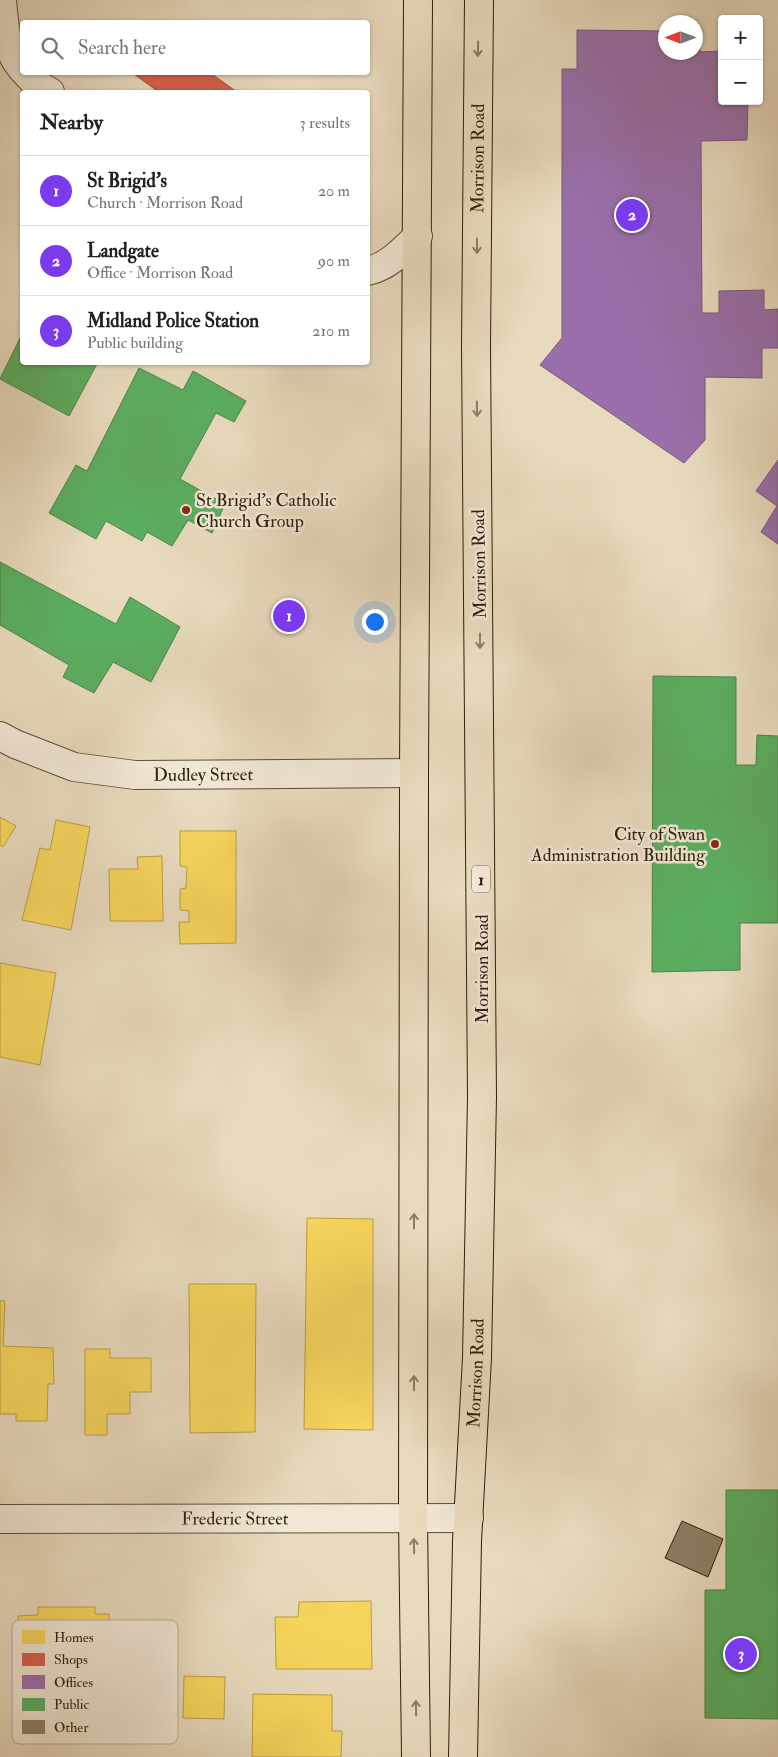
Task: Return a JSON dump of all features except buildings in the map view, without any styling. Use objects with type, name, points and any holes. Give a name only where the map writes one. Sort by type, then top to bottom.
[{"type":"main road","points":[[416,1757],[413,1519],[418,0]]},
{"type":"main road","name":"Morrison Road","points":[[463,1757],[466,1550],[476,1358],[482,1096],[476,347],[479,0]]},
{"type":"street","points":[[2,0],[4,28],[16,62],[20,67]]},
{"type":"street","points":[[28,75],[36,84],[46,90]]},
{"type":"street","points":[[370,271],[378,269],[396,257],[418,236]]},
{"type":"street","name":"Dudley Street","points":[[0,736],[14,744],[74,767],[135,775],[414,773]]},
{"type":"street","name":"Frederic Street","points":[[0,1519],[469,1518]]},
{"type":"place","name":"Landgate","points":[[632,215]]},
{"type":"place","name":"St Brigid's Catholic Church Group","points":[[186,510]]},
{"type":"place","name":"St Brigid's","points":[[289,616]]},
{"type":"place","name":"City of Swan Administration Building","points":[[715,844]]},
{"type":"place","name":"Midland Police Station","points":[[741,1654]]}]
